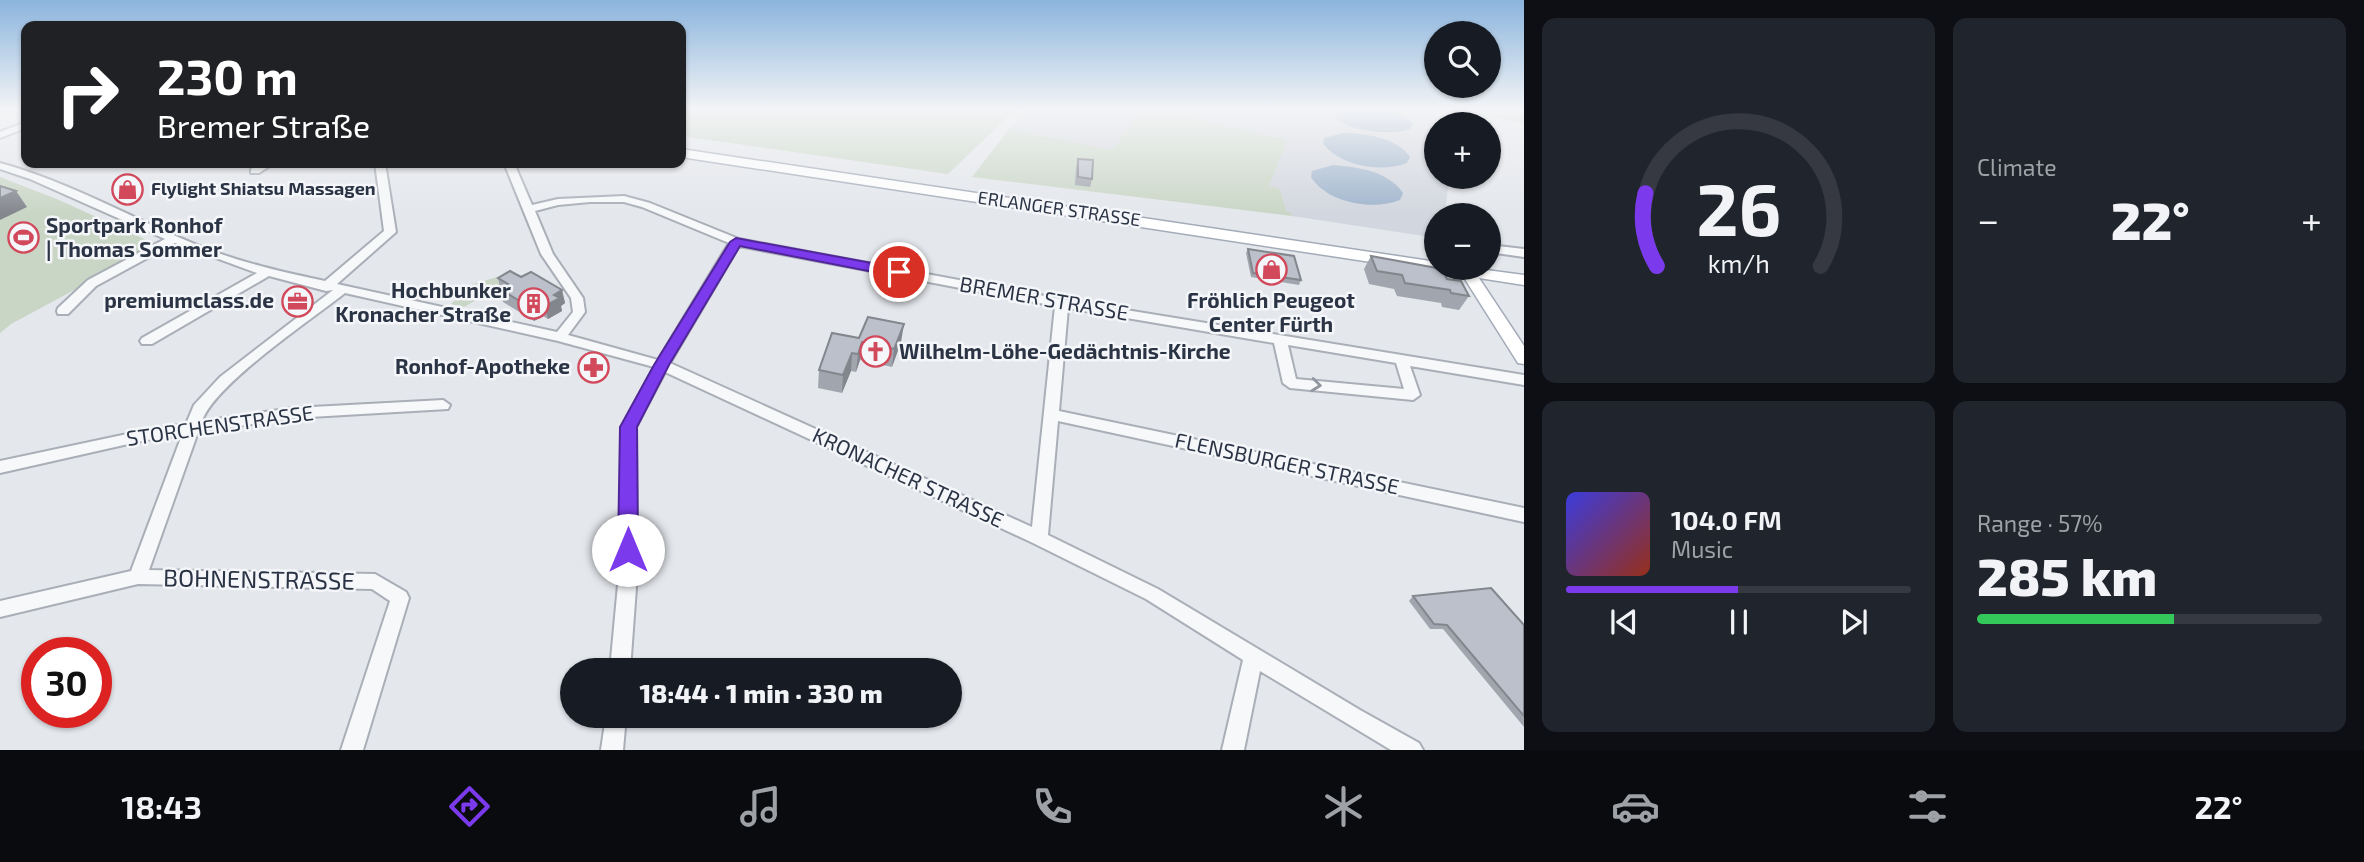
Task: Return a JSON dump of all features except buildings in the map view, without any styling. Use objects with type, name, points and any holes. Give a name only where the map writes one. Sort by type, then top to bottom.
[{"type":"main road","name":"ERLANGER STRASSE","points":[[686,154],[1424,265]]},
{"type":"main road","points":[[1501,276],[1524,280]]},
{"type":"main road","points":[[1473,280],[1524,359]]},
{"type":"street","name":"KRONACHER STRASSE","points":[[0,166],[34,177],[200,250],[267,272],[560,337],[662,365],[1039,538],[1152,594],[1353,718],[1412,750]]},
{"type":"street","points":[[255,171],[260,168]]},
{"type":"street","points":[[326,287],[390,232],[381,168]]},
{"type":"street","points":[[511,168],[554,266],[577,298],[579,312],[560,337]]},
{"type":"street","name":"BREMER STRASSE","points":[[530,209],[590,198],[624,199],[646,205],[736,242],[1062,303],[1524,380]]},
{"type":"street","points":[[63,311],[92,284],[174,239]]},
{"type":"street","points":[[621,658],[628,574],[629,427],[662,365],[736,242]]},
{"type":"street","points":[[1501,250],[1524,253]]},
{"type":"street","points":[[147,341],[267,272]]},
{"type":"street","points":[[138,577],[199,410],[225,380],[341,290]]},
{"type":"street","points":[[1039,538],[1062,303]]},
{"type":"street","points":[[1280,341],[1290,383],[1413,395],[1402,361]]},
{"type":"street","name":"STORCHENSTRASSE","points":[[0,467],[46,455],[293,413],[443,405]]},
{"type":"street","name":"FLENSBURGER STRASSE","points":[[1051,414],[1524,515]]},
{"type":"street","name":"BOHNENSTRASSE","points":[[0,609],[138,577],[375,582],[400,598],[352,750]]},
{"type":"street","points":[[1233,750],[1254,655]]},
{"type":"street","points":[[612,750],[615,728]]},
{"type":"shaded area","points":[[1083,144],[1116,144],[1112,150]]},
{"type":"shaded area","points":[[1285,144],[1424,144],[1424,189],[1448,189],[1446,203],[1424,203],[1424,236],[1292,216],[1291,212],[1286,211],[1280,189],[1269,186]]},
{"type":"green space","points":[[737,144],[979,144],[948,174]]},
{"type":"green space","points":[[997,144],[1083,144],[1112,150],[1116,144],[1286,144],[1269,186],[1280,189],[1286,211],[1291,212],[1292,216],[972,177]]},
{"type":"green space","points":[[0,177],[59,200],[158,245],[11,324],[0,333]]},
{"type":"green space","points":[[508,274],[515,278],[464,307],[451,304],[473,284]]},
{"type":"water","points":[[1324,144],[1395,144],[1410,157],[1407,163],[1397,166],[1374,167],[1350,162],[1330,151]]},
{"type":"water","points":[[1333,165],[1381,175],[1403,193],[1400,200],[1377,205],[1339,199],[1318,186],[1311,177],[1312,171]]},
{"type":"place","name":"Flylight Shiatsu Massagen","points":[[128,189]]},
{"type":"place","name":"Sportpark Ronhof | Thomas Sommer","points":[[23,238]]},
{"type":"place","name":"Fröhlich Peugeot Center Fürth","points":[[1271,269]]},
{"type":"place","name":"premiumclass.de","points":[[297,301]]},
{"type":"place","name":"Hochbunker Kronacher Straße","points":[[534,303]]},
{"type":"place","name":"Wilhelm-Löhe-Gedächtnis-Kirche","points":[[876,352]]},
{"type":"place","name":"Ronhof-Apotheke","points":[[593,367]]},
{"type":"route","points":[[628,550],[629,427],[662,365],[736,242],[899,272]]}]
